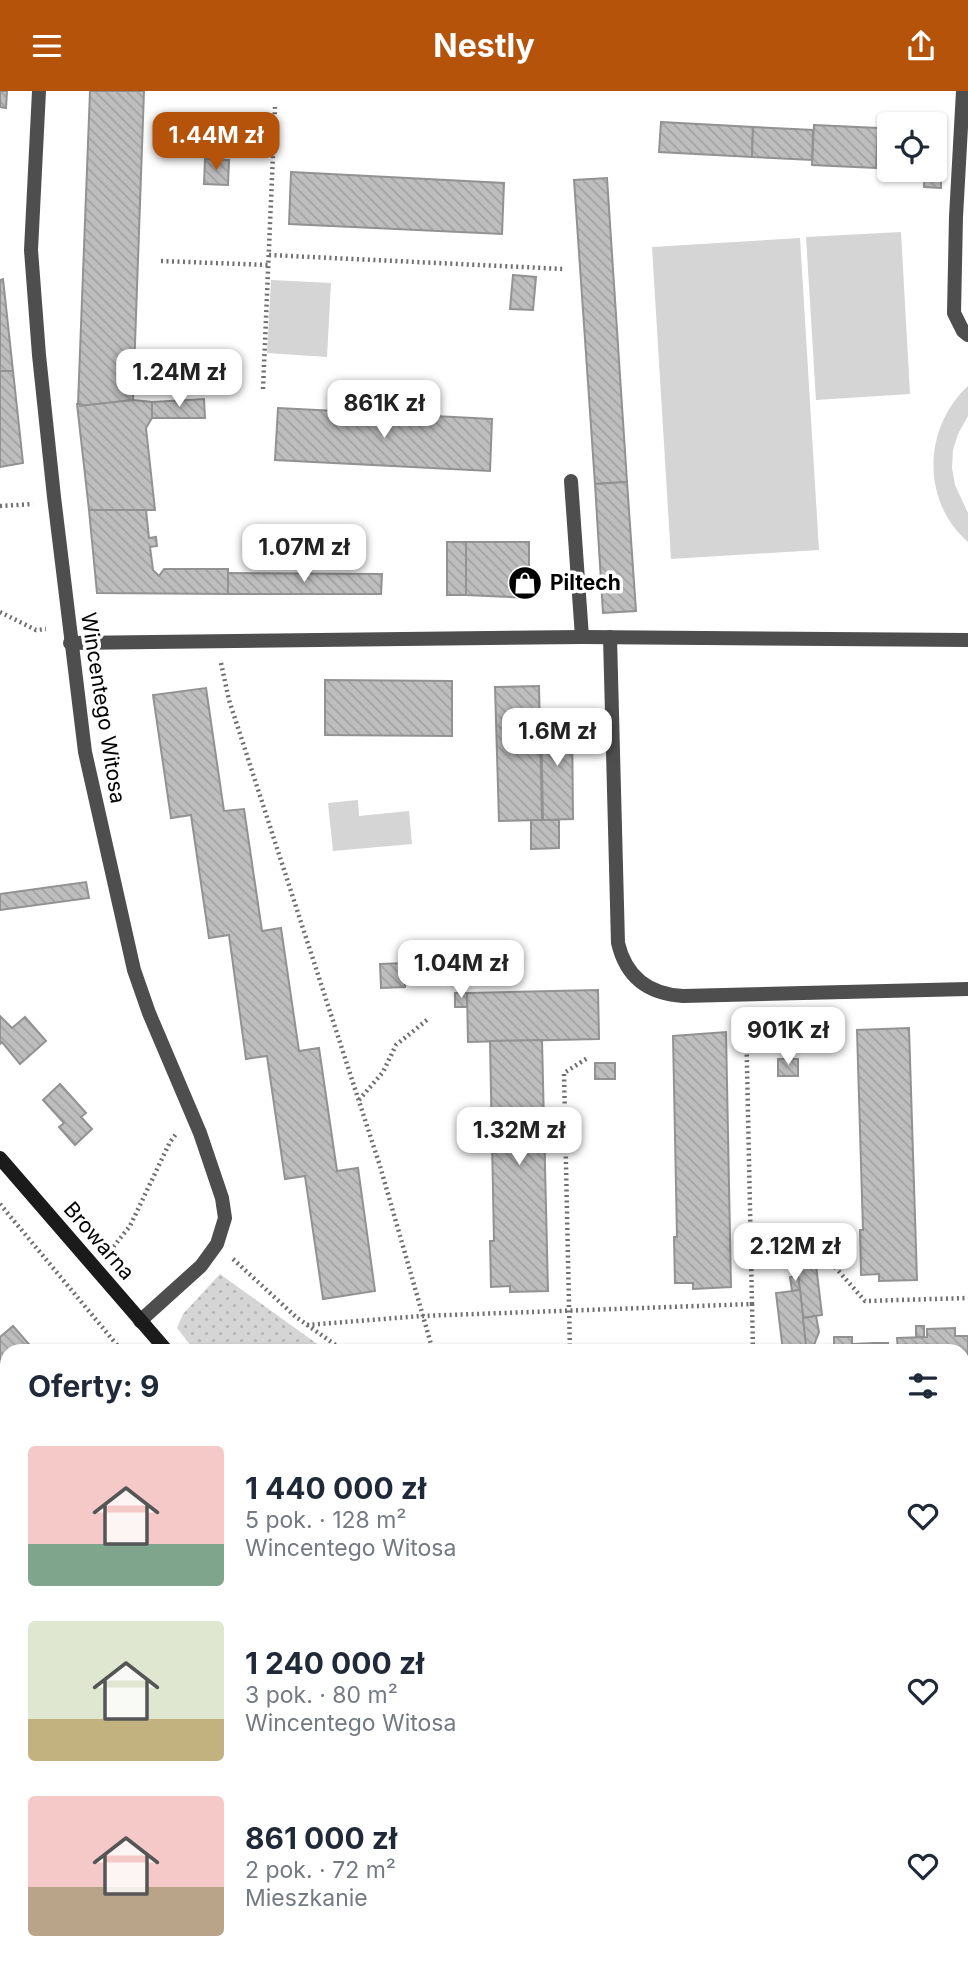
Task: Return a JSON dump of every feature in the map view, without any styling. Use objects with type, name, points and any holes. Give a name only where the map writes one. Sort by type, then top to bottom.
[{"type":"street","name":"Wincentego Witosa","points":[[39,91],[32,250],[39,355],[69,636],[85,752],[134,970],[149,1013],[192,1114],[222,1198],[225,1218],[217,1244],[194,1273],[140,1321]]},
{"type":"street","points":[[963,91],[954,313],[968,335]]},
{"type":"street","points":[[571,481],[582,636]]},
{"type":"street","points":[[69,636],[216,641],[582,636],[968,640]]},
{"type":"street","points":[[611,637],[618,943],[629,971],[640,982],[660,993],[682,996],[968,989]]},
{"type":"street","name":"Browarna","points":[[0,1158],[161,1344]]},
{"type":"path","points":[[263,389],[275,107]]},
{"type":"path","points":[[269,255],[564,268]]},
{"type":"path","points":[[161,261],[268,265]]},
{"type":"path","points":[[0,506],[55,503]]},
{"type":"path","points":[[0,612],[36,630],[69,636]]},
{"type":"path","points":[[216,641],[229,700],[380,1166],[431,1344]]},
{"type":"path","points":[[746,994],[753,1344]]},
{"type":"path","points":[[359,1101],[383,1072],[396,1045],[427,1020]]},
{"type":"path","points":[[570,1344],[564,1073],[589,1057]]},
{"type":"path","points":[[110,1251],[130,1226],[170,1142],[192,1114]]},
{"type":"path","points":[[0,1204],[116,1344]]},
{"type":"path","points":[[217,1244],[307,1325],[334,1344]]},
{"type":"path","points":[[751,1262],[827,1258],[865,1301],[968,1297]]},
{"type":"path","points":[[307,1325],[421,1316],[752,1304]]},
{"type":"shaded area","points":[[901,232],[910,394],[816,400],[806,237]]},
{"type":"shaded area","points":[[800,238],[819,550],[671,559],[652,247]]},
{"type":"shaded area","points":[[271,280],[331,283],[327,357],[267,353]]},
{"type":"shaded area","points":[[968,386],[968,416],[953,450],[952,468],[955,485],[968,513],[968,542],[953,525],[942,506],[935,486],[934,464],[942,422],[953,403]]},
{"type":"shaded area","points":[[358,800],[359,816],[409,811],[412,844],[333,851],[328,803]]},
{"type":"shaded area","points":[[220,1274],[317,1344],[190,1344],[177,1328],[183,1314]]},
{"type":"building","points":[[0,91],[7,91],[6,108],[0,107]]},
{"type":"building","points":[[90,91],[144,91],[133,400],[80,406],[78,404]]},
{"type":"building","points":[[661,122],[753,127],[752,157],[659,152]]},
{"type":"building","points":[[814,125],[877,128],[876,168],[812,165]]},
{"type":"building","points":[[753,127],[813,130],[812,160],[752,157]]},
{"type":"building","points":[[205,159],[229,160],[228,185],[204,184]]},
{"type":"building","points":[[291,172],[504,183],[502,234],[289,224]]},
{"type":"building","points":[[607,178],[627,482],[595,484],[574,180]]},
{"type":"building","points":[[924,182],[941,182],[941,188],[924,187]]},
{"type":"building","points":[[513,275],[536,277],[533,310],[510,309]]},
{"type":"building","points":[[3,279],[13,371],[0,371],[0,280]]},
{"type":"building","points":[[0,371],[13,371],[23,463],[0,467]]},
{"type":"building","points":[[204,399],[205,418],[152,418],[152,402]]},
{"type":"building","points":[[133,400],[152,402],[152,418],[146,428],[155,510],[89,510],[77,404],[80,406]]},
{"type":"building","points":[[278,408],[492,419],[490,471],[275,460]]},
{"type":"building","points":[[627,482],[636,611],[603,613],[595,484]]},
{"type":"building","points":[[89,510],[146,510],[149,538],[156,537],[157,546],[150,547],[153,570],[159,576],[164,569],[228,569],[228,594],[97,593]]},
{"type":"building","points":[[447,542],[466,542],[466,595],[447,595]]},
{"type":"building","points":[[466,542],[529,542],[529,598],[466,595]]},
{"type":"building","points":[[228,573],[382,574],[381,594],[228,594]]},
{"type":"building","points":[[325,680],[452,681],[452,736],[325,735]]},
{"type":"building","points":[[539,686],[542,820],[499,821],[495,687]]},
{"type":"building","points":[[206,688],[224,811],[244,809],[262,931],[281,928],[299,1051],[319,1048],[337,1171],[358,1168],[375,1291],[323,1299],[305,1176],[285,1179],[267,1056],[246,1059],[229,935],[209,938],[191,815],[171,818],[153,695]]},
{"type":"building","points":[[572,717],[573,819],[543,820],[541,718]]},
{"type":"building","points":[[531,820],[559,820],[559,848],[531,849]]},
{"type":"building","points":[[86,882],[89,898],[0,910],[0,894]]},
{"type":"building","points":[[405,963],[405,987],[381,988],[380,964]]},
{"type":"building","points":[[598,990],[599,1039],[468,1042],[467,993]]},
{"type":"building","points":[[455,993],[467,993],[467,1007],[455,1007]]},
{"type":"building","points":[[0,1016],[12,1028],[25,1017],[46,1041],[20,1064],[2,1042],[0,1044]]},
{"type":"building","points":[[909,1028],[917,1280],[879,1281],[879,1274],[861,1275],[860,1230],[863,1230],[857,1030]]},
{"type":"building","points":[[726,1032],[731,1287],[693,1289],[693,1283],[675,1283],[674,1237],[677,1237],[673,1036]]},
{"type":"building","points":[[542,1040],[548,1291],[510,1292],[510,1286],[491,1287],[490,1241],[494,1241],[490,1041]]},
{"type":"building","points":[[778,1059],[798,1059],[798,1076],[778,1076]]},
{"type":"building","points":[[595,1063],[615,1063],[615,1079],[595,1079]]},
{"type":"building","points":[[60,1084],[86,1113],[81,1117],[92,1129],[75,1145],[59,1127],[64,1123],[43,1100]]},
{"type":"building","points":[[816,1265],[822,1315],[803,1318],[797,1266]]},
{"type":"building","points":[[798,1276],[800,1290],[792,1291],[790,1277]]},
{"type":"building","points":[[800,1290],[806,1344],[782,1344],[776,1293]]},
{"type":"building","points":[[816,1316],[819,1332],[814,1344],[806,1344],[803,1318]]},
{"type":"building","points":[[13,1326],[29,1344],[0,1344],[0,1337]]},
{"type":"building","points":[[916,1326],[924,1326],[924,1337],[916,1337]]},
{"type":"building","points":[[955,1328],[955,1336],[968,1336],[968,1344],[897,1344],[897,1338],[927,1337],[927,1329]]},
{"type":"building","points":[[834,1337],[852,1337],[852,1344],[834,1344]]},
{"type":"place","name":"Piltech","points":[[525,583]]}]
